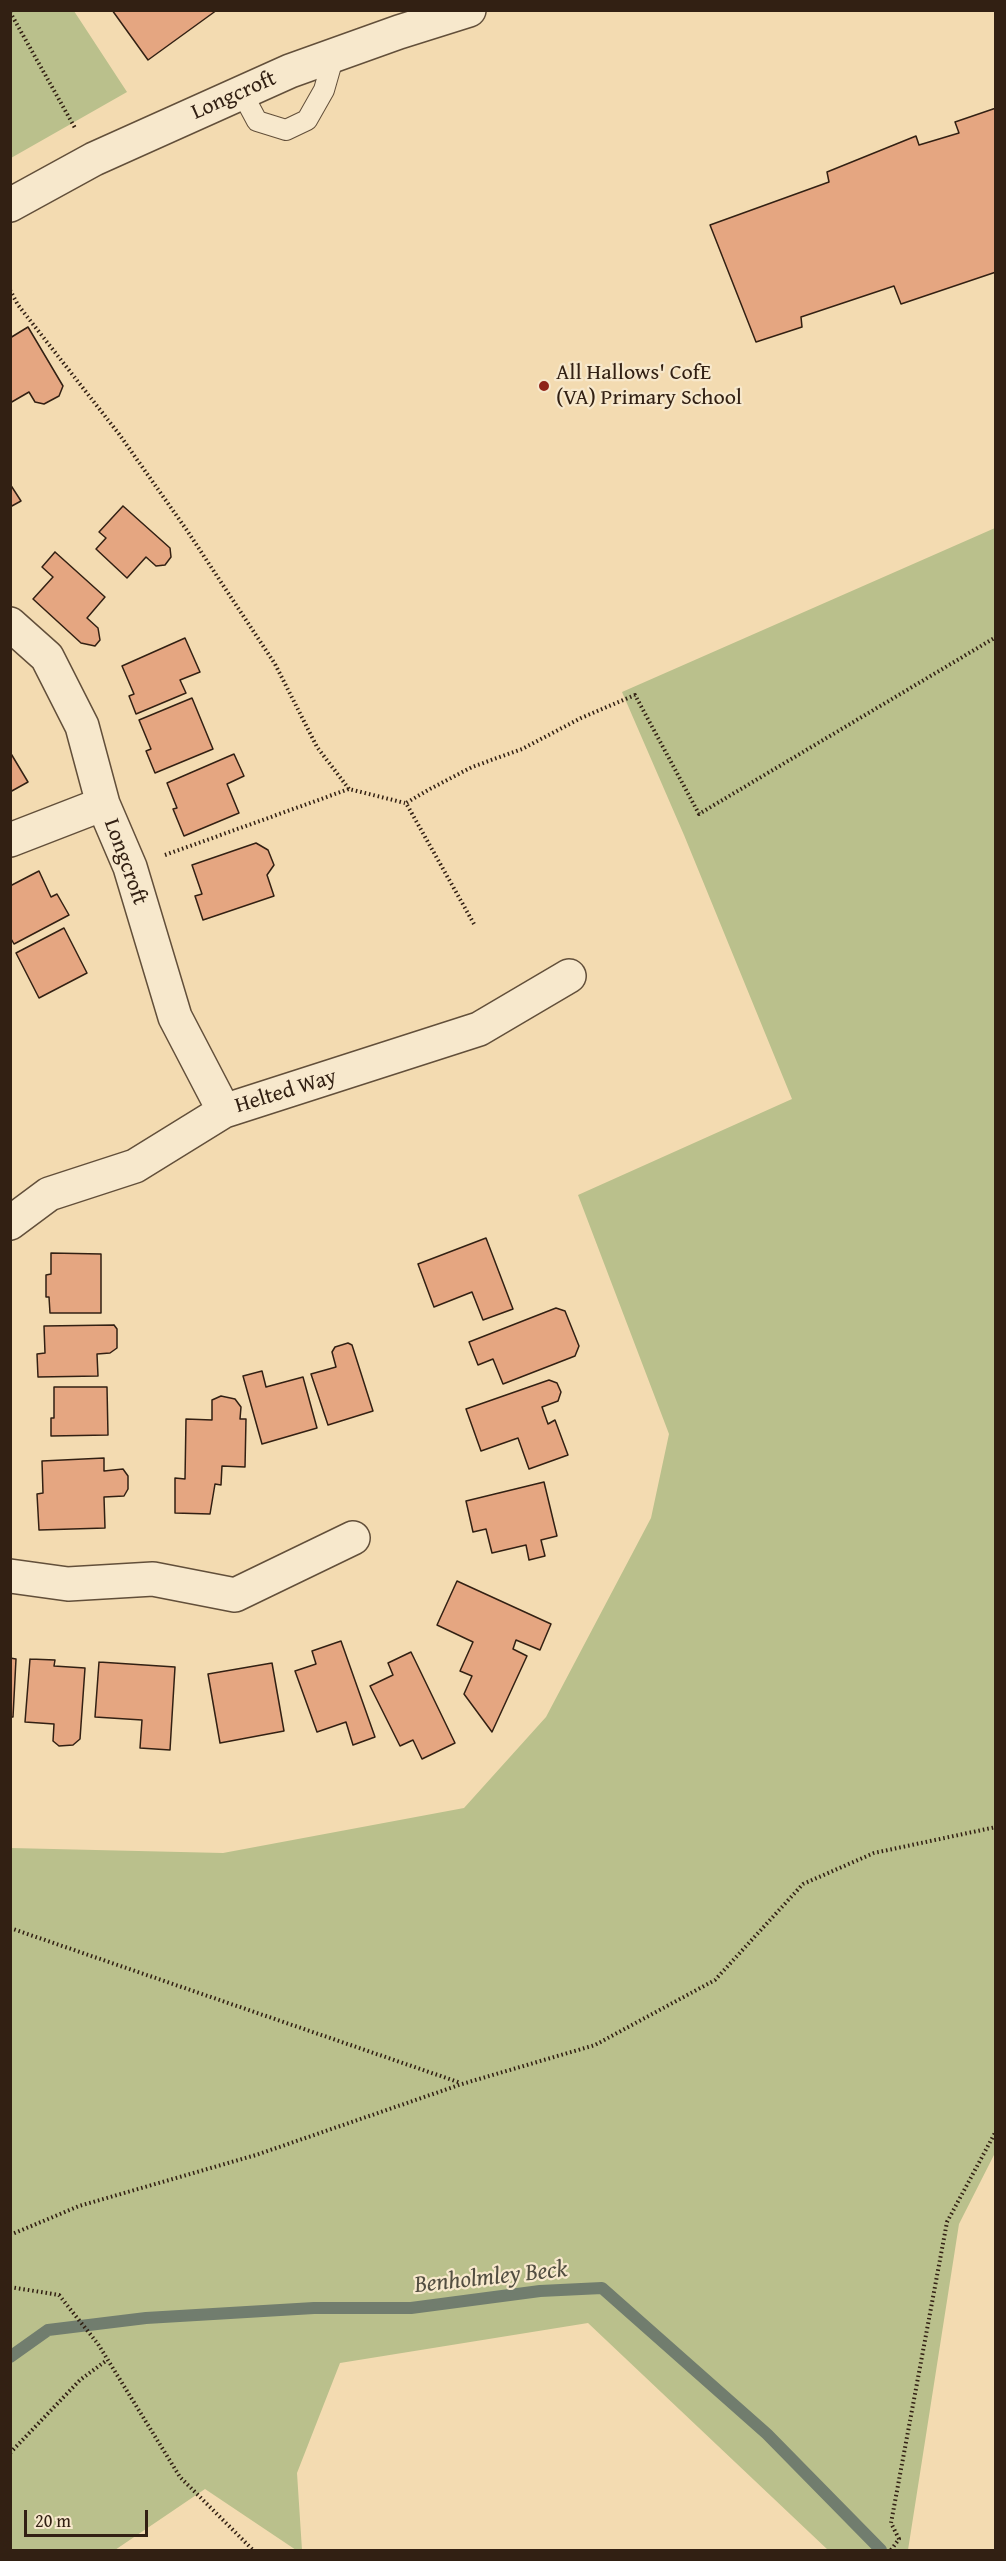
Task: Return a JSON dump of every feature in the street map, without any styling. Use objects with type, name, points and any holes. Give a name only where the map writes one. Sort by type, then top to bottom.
[{"type":"street","name":"Longcroft","points":[[10,205],[94,159],[290,71],[469,10]]},
{"type":"street","name":"Longcroft","points":[[10,624],[47,657],[82,726],[103,804],[130,867],[175,1017],[224,1111]]},
{"type":"street","points":[[10,840],[103,804]]},
{"type":"street","name":"Helted Way","points":[[10,1223],[49,1194],[135,1166],[224,1111],[479,1029],[569,976]]},
{"type":"street","points":[[10,1576],[68,1584],[153,1580],[235,1595],[353,1539]]},
{"type":"lane","points":[[242,93],[257,121],[286,130],[307,120],[324,90],[334,55]]},
{"type":"path","points":[[10,12],[72,123]]},
{"type":"path","points":[[10,290],[18,305],[119,434],[186,529],[275,664],[316,747],[349,789]]},
{"type":"path","points":[[130,867],[349,789],[406,803],[472,767],[522,749],[581,718],[635,695],[699,814],[996,637]]},
{"type":"path","points":[[406,803],[474,924]]},
{"type":"path","points":[[10,2235],[79,2206],[256,2155],[462,2084],[595,2046],[715,1980],[803,1884],[874,1853],[996,1827]]},
{"type":"path","points":[[10,1928],[462,2084]]},
{"type":"path","points":[[891,2550],[899,2539],[891,2523],[947,2222],[996,2131]]},
{"type":"path","points":[[10,2287],[59,2295],[98,2344],[180,2477],[253,2550]]},
{"type":"path","points":[[10,2453],[80,2380],[107,2360]]},
{"type":"green space","points":[[11,10],[74,11],[127,92],[11,158]]},
{"type":"green space","points":[[995,528],[996,2151],[959,2224],[908,2550],[828,2550],[588,2323],[340,2363],[297,2473],[302,2550],[296,2550],[205,2489],[115,2550],[11,2550],[11,1848],[223,1853],[464,1808],[546,1717],[651,1518],[669,1434],[578,1195],[792,1099],[684,835],[622,692]]},
{"type":"building","points":[[112,10],[217,10],[148,60]]},
{"type":"building","points":[[996,108],[996,272],[901,304],[894,286],[801,317],[802,327],[756,342],[710,225],[829,182],[827,172],[916,136],[919,145],[959,133],[955,122]]},
{"type":"building","points":[[28,327],[63,386],[59,396],[44,404],[35,402],[29,392],[10,403],[10,338]]},
{"type":"building","points":[[10,484],[21,501],[10,507]]},
{"type":"building","points":[[123,506],[170,548],[171,557],[165,565],[156,566],[146,557],[127,578],[96,549],[106,538],[99,532]]},
{"type":"building","points":[[55,552],[105,597],[87,618],[98,628],[100,640],[95,646],[81,643],[33,599],[53,577],[42,567]]},
{"type":"building","points":[[185,638],[200,672],[180,680],[186,693],[136,714],[129,696],[134,694],[122,666]]},
{"type":"building","points":[[192,698],[213,749],[155,773],[146,751],[151,749],[139,720]]},
{"type":"building","points":[[10,752],[28,782],[10,792]]},
{"type":"building","points":[[234,754],[244,776],[227,784],[239,813],[184,836],[173,809],[177,808],[167,783]]},
{"type":"building","points":[[256,843],[268,850],[274,865],[267,875],[274,896],[203,920],[195,896],[202,894],[192,865]]},
{"type":"building","points":[[39,871],[51,897],[57,894],[69,915],[14,944],[10,937],[10,886]]},
{"type":"building","points":[[64,928],[87,973],[39,998],[16,953]]},
{"type":"building","points":[[486,1238],[513,1309],[483,1320],[472,1292],[434,1307],[418,1264]]},
{"type":"building","points":[[51,1253],[101,1254],[101,1313],[50,1313],[49,1297],[46,1297],[46,1275],[51,1274]]},
{"type":"building","points":[[556,1308],[565,1311],[579,1346],[575,1356],[503,1384],[493,1359],[478,1365],[469,1342]]},
{"type":"building","points":[[114,1325],[117,1329],[117,1348],[110,1353],[97,1354],[98,1376],[38,1377],[37,1354],[45,1353],[44,1326]]},
{"type":"building","points":[[348,1343],[352,1345],[373,1411],[328,1425],[311,1374],[336,1367],[332,1352],[335,1347]]},
{"type":"building","points":[[262,1371],[266,1387],[303,1377],[317,1428],[262,1444],[243,1376]]},
{"type":"building","points":[[549,1380],[557,1383],[561,1392],[558,1401],[542,1407],[548,1424],[555,1420],[568,1455],[529,1469],[518,1438],[481,1451],[466,1409]]},
{"type":"building","points":[[54,1387],[107,1387],[108,1435],[51,1436],[51,1418],[54,1418]]},
{"type":"building","points":[[221,1396],[235,1399],[241,1407],[240,1419],[246,1419],[245,1467],[222,1466],[221,1485],[215,1484],[210,1514],[175,1513],[175,1478],[185,1479],[186,1419],[212,1420],[212,1400]]},
{"type":"building","points":[[104,1458],[104,1471],[123,1469],[128,1476],[128,1489],[124,1496],[104,1497],[105,1528],[39,1530],[37,1494],[43,1493],[42,1461]]},
{"type":"building","points":[[544,1482],[557,1536],[541,1540],[545,1556],[529,1560],[526,1545],[492,1553],[486,1529],[473,1532],[466,1501]]},
{"type":"building","points":[[457,1581],[551,1624],[540,1650],[516,1640],[513,1649],[527,1656],[492,1732],[464,1694],[472,1676],[460,1671],[473,1642],[437,1625]]},
{"type":"building","points":[[341,1641],[375,1737],[353,1745],[346,1722],[317,1732],[295,1671],[316,1664],[312,1651]]},
{"type":"building","points":[[411,1652],[455,1743],[422,1759],[413,1740],[400,1746],[370,1686],[393,1675],[388,1663]]},
{"type":"building","points":[[10,1658],[16,1659],[13,1717],[10,1717]]},
{"type":"building","points":[[30,1659],[55,1660],[54,1666],[85,1668],[80,1739],[73,1745],[59,1746],[53,1741],[54,1724],[25,1722]]},
{"type":"building","points":[[99,1662],[175,1667],[170,1750],[140,1748],[142,1720],[95,1717]]},
{"type":"building","points":[[272,1663],[284,1731],[220,1743],[208,1674]]},
{"type":"waterway","name":"Benholmley Beck","points":[[10,2357],[48,2330],[146,2318],[314,2308],[411,2308],[540,2291],[602,2288],[767,2434],[881,2550]]},
{"type":"place","name":"All Hallows' CofE (VA) Primary School","points":[[544,386]]}]
